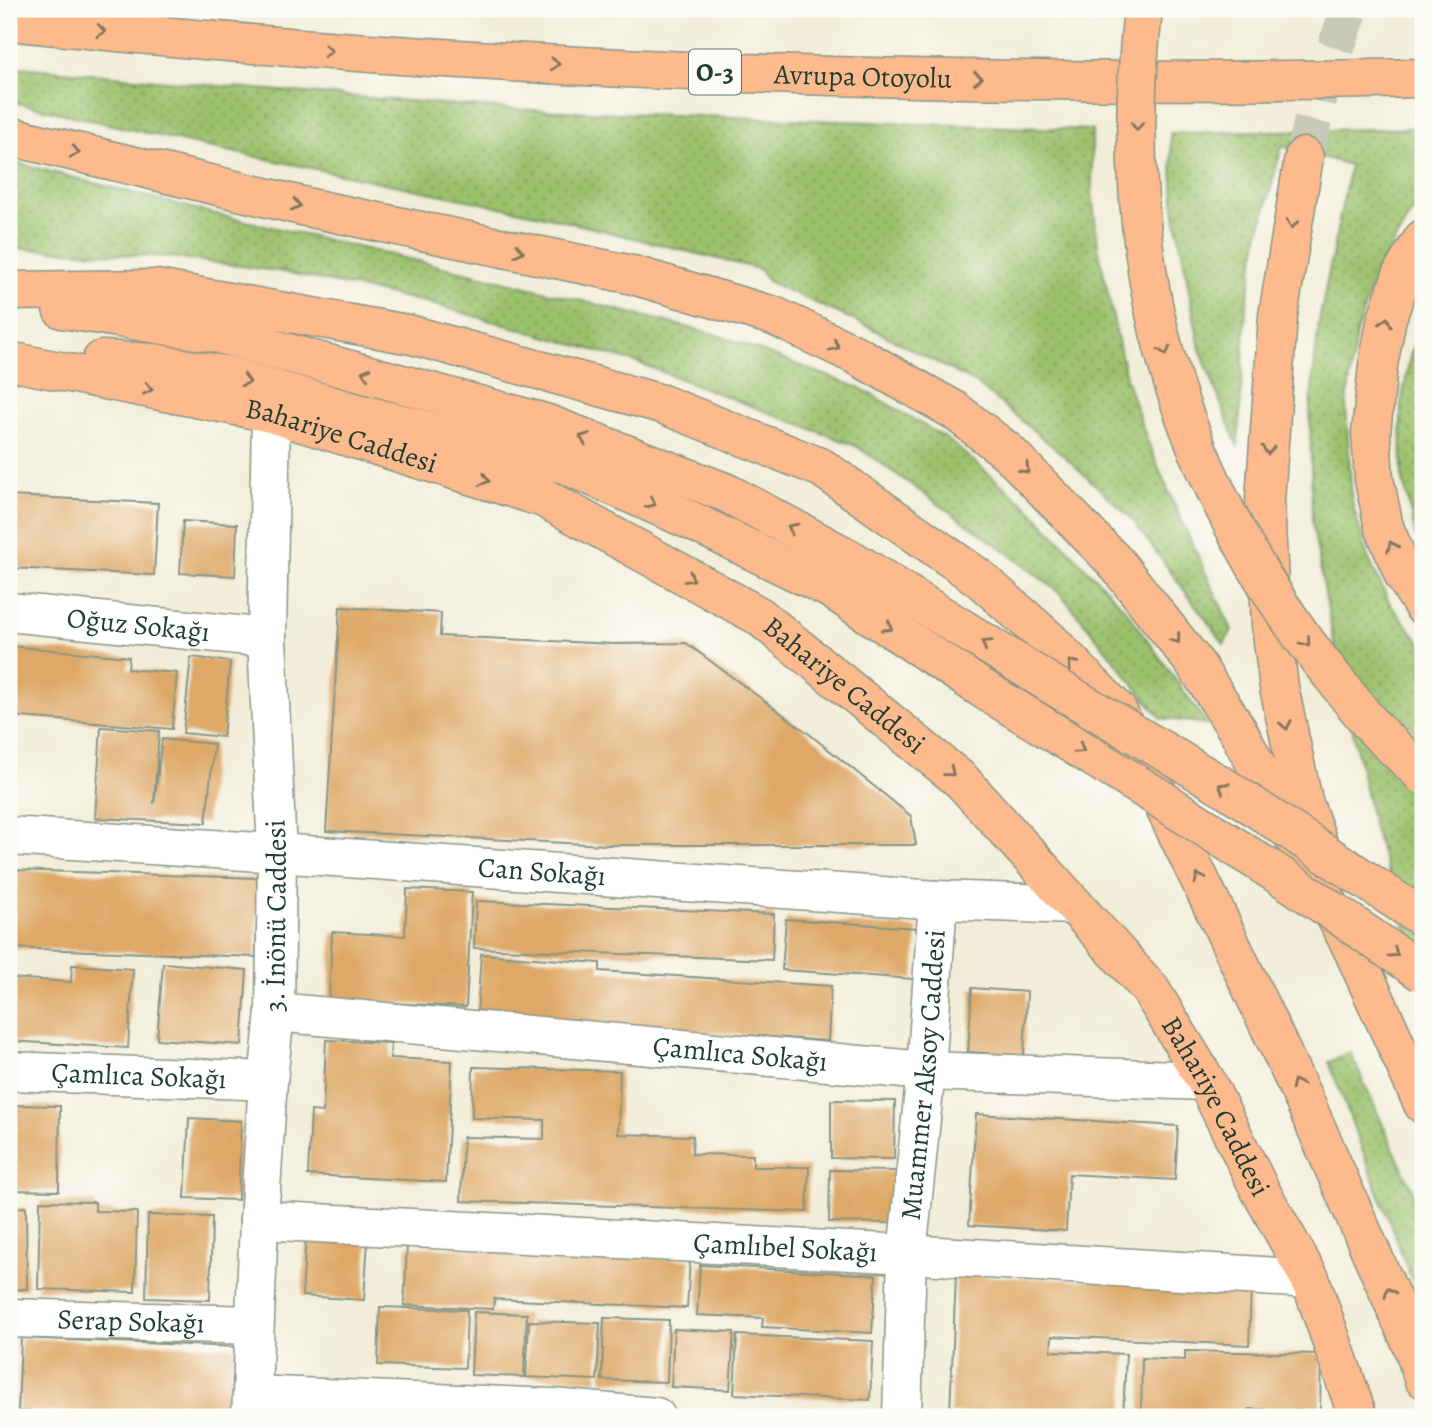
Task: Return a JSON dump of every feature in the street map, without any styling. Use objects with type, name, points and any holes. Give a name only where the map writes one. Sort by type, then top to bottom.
[{"type":"main road","points":[[1143,9],[1136,129],[1139,209],[1154,310],[1183,410],[1229,518],[1297,631],[1376,729],[1423,775]]},
{"type":"main road","name":"Avrupa Otoyolu","points":[[9,21],[280,47],[692,72],[1191,82],[1423,79]]},
{"type":"main road","points":[[9,136],[306,207],[646,279],[774,316],[856,355],[954,410],[1008,452],[1116,563],[1196,665],[1238,731],[1352,948],[1423,1104]]},
{"type":"main road","points":[[1304,157],[1278,316],[1272,390],[1265,500],[1271,626],[1279,687],[1303,801],[1352,948]]},
{"type":"main road","points":[[1423,239],[1403,272],[1387,318],[1378,365],[1371,433],[1374,479],[1384,527],[1404,575],[1423,606]]},
{"type":"main road","points":[[9,291],[156,289],[412,335],[662,404],[821,468],[979,578],[1048,639],[1116,709],[1304,1100],[1413,1347],[1423,1378]]},
{"type":"main road","points":[[9,303],[80,311],[215,333],[545,423],[727,493],[842,575],[983,689],[1156,796],[1423,973]]},
{"type":"main road","points":[[9,356],[154,363],[229,376],[361,414],[564,464],[694,522],[842,575],[1051,684],[1224,787],[1423,918]]},
{"type":"main road","name":"Bahariye Caddesi","points":[[9,361],[271,413],[544,498],[759,616],[962,781],[1150,989],[1206,1081],[1260,1190],[1310,1279],[1358,1417]]},
{"type":"street","name":"3. İnönü Caddesi","points":[[252,1406],[268,1082],[275,1012],[277,853],[267,638],[271,413]]},
{"type":"street","name":"Oğuz Sokağı","points":[[9,612],[267,638]]},
{"type":"street","name":"Can Sokağı","points":[[9,836],[938,900],[1074,905]]},
{"type":"street","name":"Muammer Aksoy Caddesi","points":[[902,1417],[907,1254],[926,1071],[938,900]]},
{"type":"street","name":"Çamlıca Sokağı","points":[[275,1012],[926,1071],[1206,1081]]},
{"type":"street","name":"Çamlıca Sokağı","points":[[9,1071],[268,1082]]},
{"type":"street","name":"Çamlıbel Sokağı","points":[[260,1220],[907,1254],[1310,1279]]},
{"type":"street","name":"Serap Sokağı","points":[[9,1318],[254,1325]]},
{"type":"street","points":[[252,1406],[553,1408],[656,1417]]},
{"type":"green space","points":[[9,66],[508,109],[1092,130],[1092,192],[1098,247],[1126,378],[1147,440],[1173,502],[1232,630],[1224,644],[1131,518],[1062,454],[976,383],[871,328],[769,282],[759,269],[540,215],[198,145],[9,101]]},
{"type":"green space","points":[[1423,128],[1423,202],[1409,216],[1374,278],[1356,334],[1346,408],[1352,502],[1368,558],[1390,604],[1423,646],[1423,980],[1373,826],[1333,638],[1312,521],[1310,410],[1319,322],[1350,165],[1282,146],[1258,237],[1246,309],[1238,448],[1200,349],[1175,215],[1170,133]]},
{"type":"green space","points":[[9,161],[211,213],[499,280],[718,335],[860,388],[947,439],[1026,505],[1126,610],[1207,724],[1161,718],[1061,594],[1004,550],[856,446],[639,363],[425,302],[284,272],[172,257],[9,248]]},
{"type":"green space","points":[[1423,317],[1423,551],[1416,537],[1402,475],[1401,404],[1410,357]]},
{"type":"green space","points":[[1350,1052],[1423,1214],[1423,1310],[1329,1062]]},
{"type":"building","points":[[9,496],[158,503],[154,575],[9,568]]},
{"type":"building","points":[[183,521],[237,524],[235,576],[180,573]]},
{"type":"building","points":[[340,607],[441,613],[440,636],[615,644],[686,643],[808,733],[911,816],[916,845],[607,845],[326,831]]},
{"type":"building","points":[[9,646],[129,657],[128,669],[177,673],[172,729],[9,716]]},
{"type":"building","points":[[191,657],[230,662],[223,737],[183,733]]},
{"type":"building","points":[[101,727],[159,731],[154,804],[162,739],[214,744],[206,823],[95,818]]},
{"type":"building","points":[[13,870],[258,878],[256,957],[10,948]]},
{"type":"building","points":[[407,889],[472,892],[466,1007],[329,1000],[332,932],[405,936]]},
{"type":"building","points":[[476,901],[774,914],[772,960],[474,948]]},
{"type":"building","points":[[786,919],[917,928],[914,979],[782,970]]},
{"type":"building","points":[[481,954],[600,963],[600,971],[831,986],[828,1041],[477,1016]]},
{"type":"building","points":[[163,963],[247,970],[242,1045],[157,1039]]},
{"type":"building","points":[[72,965],[133,969],[128,1048],[9,1041],[9,978],[71,982]]},
{"type":"building","points":[[972,988],[1027,992],[1024,1056],[968,1052]]},
{"type":"building","points":[[326,1040],[391,1043],[390,1058],[452,1061],[446,1182],[308,1175],[311,1111],[323,1112]]},
{"type":"building","points":[[473,1067],[620,1071],[618,1134],[693,1136],[692,1154],[753,1155],[753,1167],[809,1167],[807,1212],[461,1201],[463,1137],[544,1139],[544,1120],[472,1118]]},
{"type":"building","points":[[831,1100],[895,1101],[894,1159],[831,1158]]},
{"type":"building","points":[[9,1105],[60,1106],[59,1191],[9,1190]]},
{"type":"building","points":[[976,1114],[1178,1126],[1175,1180],[1069,1174],[1066,1231],[969,1225]]},
{"type":"building","points":[[189,1118],[241,1121],[238,1200],[185,1198]]},
{"type":"building","points":[[830,1170],[897,1171],[896,1223],[829,1222]]},
{"type":"building","points":[[40,1201],[95,1202],[95,1211],[137,1212],[135,1292],[38,1289]]},
{"type":"building","points":[[26,1207],[27,1289],[9,1290],[9,1208]]},
{"type":"building","points":[[148,1215],[212,1217],[210,1300],[146,1298]]},
{"type":"building","points":[[306,1236],[368,1240],[364,1300],[302,1296]]},
{"type":"building","points":[[407,1246],[690,1260],[687,1308],[494,1299],[493,1309],[404,1305]]},
{"type":"building","points":[[700,1265],[876,1275],[872,1333],[762,1327],[763,1318],[697,1315]]},
{"type":"building","points":[[956,1275],[1251,1288],[1249,1345],[1052,1336],[1051,1351],[1126,1354],[1123,1417],[950,1413]]},
{"type":"building","points":[[380,1307],[467,1310],[465,1368],[378,1365]]},
{"type":"building","points":[[474,1312],[527,1314],[524,1377],[471,1375]]},
{"type":"building","points":[[604,1318],[669,1320],[667,1382],[602,1380]]},
{"type":"building","points":[[529,1321],[600,1323],[597,1380],[526,1377]]},
{"type":"building","points":[[674,1329],[734,1332],[730,1390],[671,1387]]},
{"type":"building","points":[[737,1335],[873,1341],[870,1400],[734,1394]]},
{"type":"building","points":[[21,1338],[238,1347],[236,1417],[18,1411]]},
{"type":"building","points":[[1185,1351],[1321,1354],[1320,1411],[1249,1409],[1249,1417],[1141,1417],[1142,1358],[1185,1360]]},
{"type":"tunnel","points":[[1304,157],[1321,88],[1350,9]]}]
